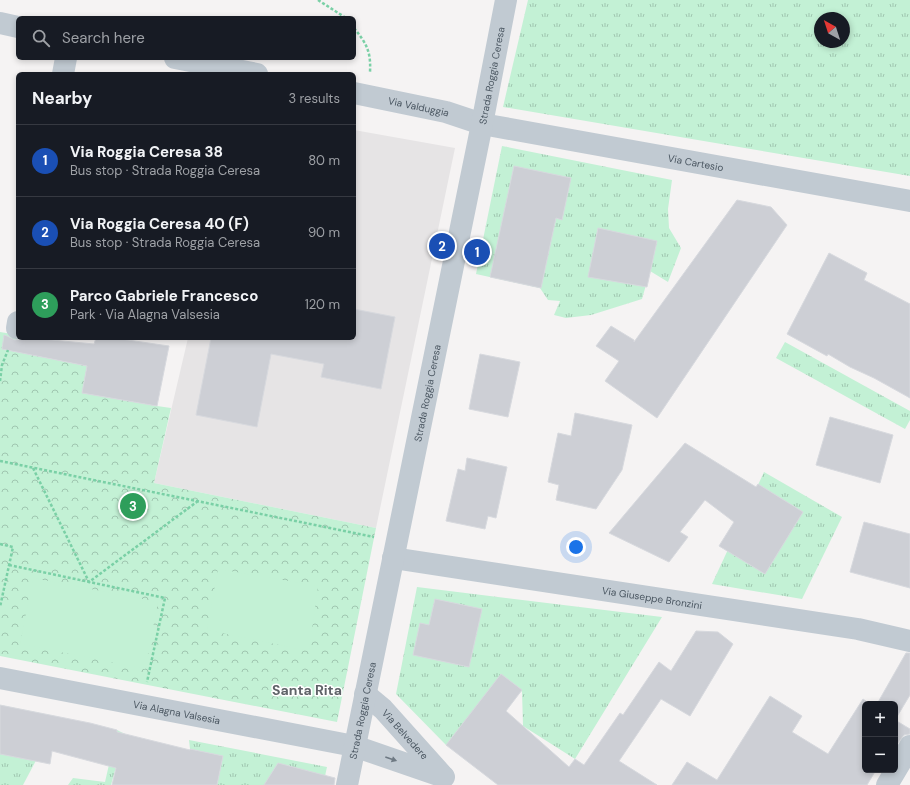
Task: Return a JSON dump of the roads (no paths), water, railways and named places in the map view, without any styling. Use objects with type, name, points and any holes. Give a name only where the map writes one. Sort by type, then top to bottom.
[{"type":"street","name":"Strada Roggia Ceresa","points":[[346,785],[482,124],[506,0]]},
{"type":"street","points":[[0,23],[16,27]]},
{"type":"street","points":[[63,72],[66,60]]},
{"type":"street","points":[[186,60],[246,72]]},
{"type":"street","name":"Via Valduggia","points":[[361,95],[446,112],[482,124]]},
{"type":"street","name":"Via Cartesio","points":[[482,124],[910,200]]},
{"type":"street","name":"Via Giuseppe Bronzini","points":[[393,558],[858,629],[910,641]]},
{"type":"street","name":"Via Alagna Valsesia","points":[[0,678],[354,746]]},
{"type":"street","name":"Via Belvedere","points":[[365,694],[383,709],[449,781]]},
{"type":"street","name":"Via Belvedere","points":[[354,746],[449,781]]},
{"type":"street","points":[[886,785],[910,746]]},
{"type":"place","name":"Via Roggia Ceresa 40 (F)","points":[[442,246]]},
{"type":"place","name":"Via Roggia Ceresa 38","points":[[477,252]]},
{"type":"place","name":"Parco Gabriele Francesco","points":[[133,506]]},
{"type":"district","name":"Santa Rita","points":[[307,690]]}]
